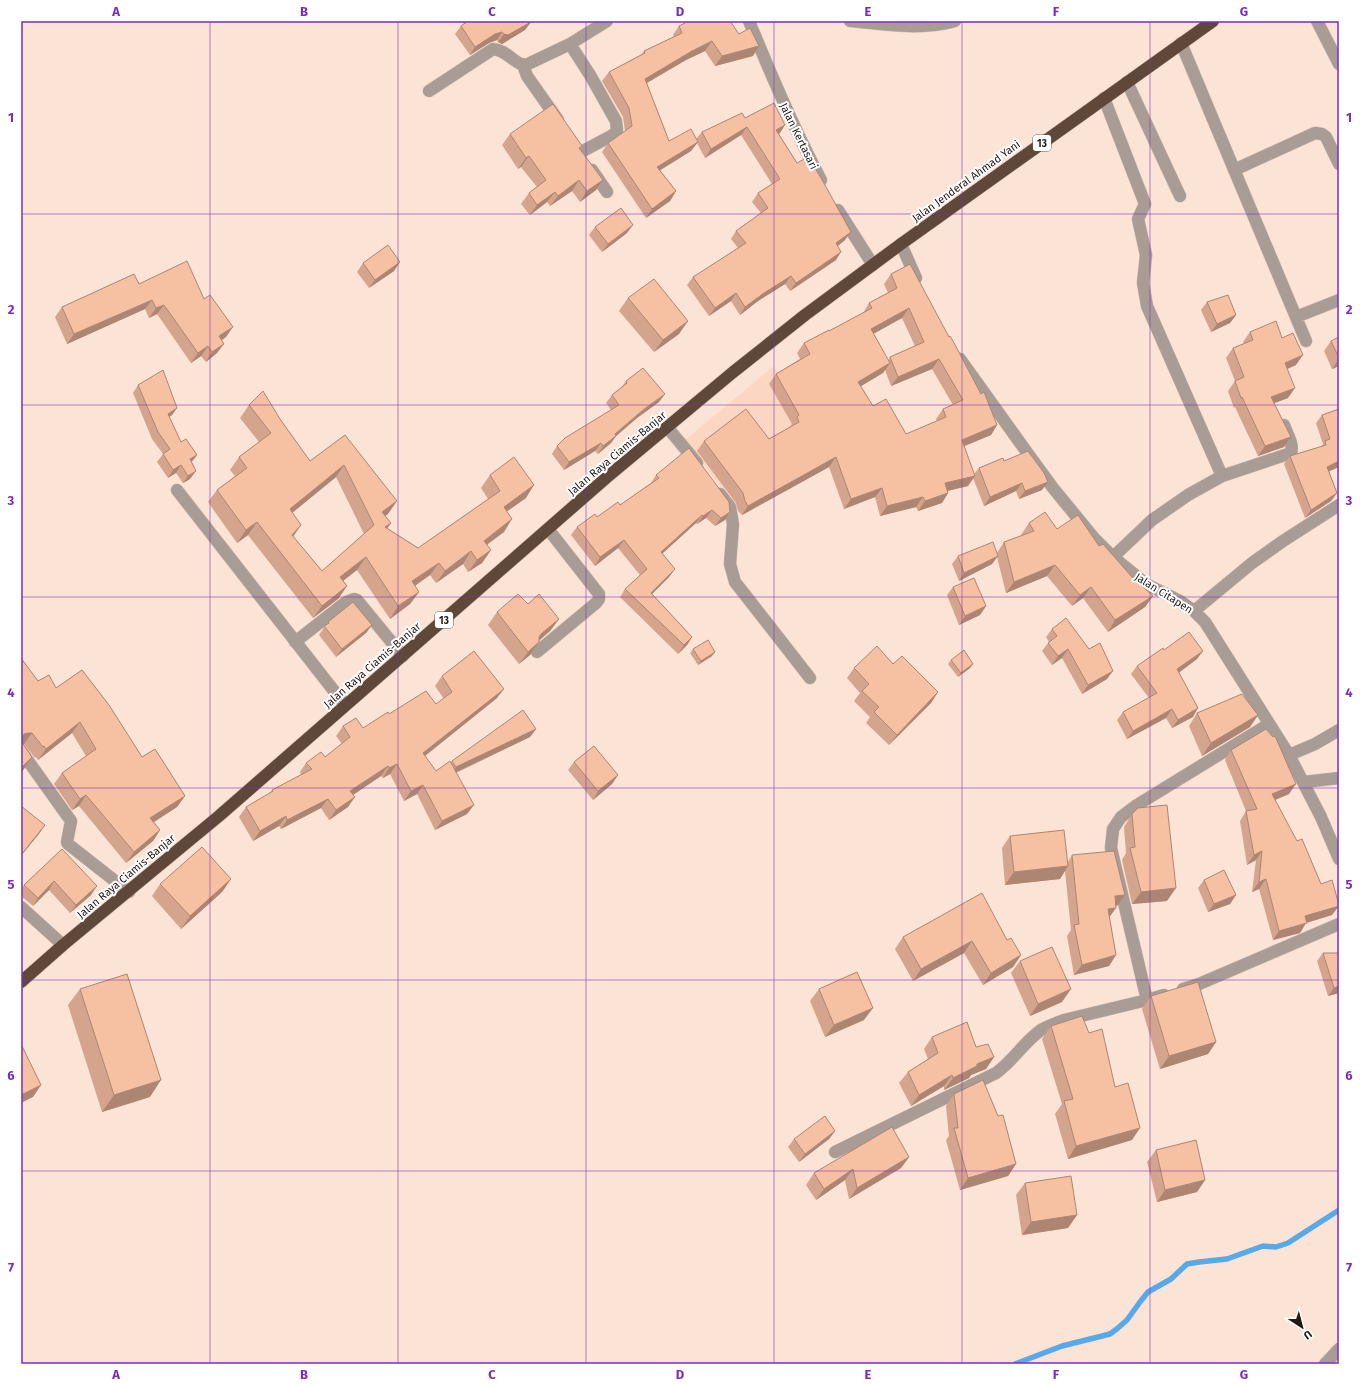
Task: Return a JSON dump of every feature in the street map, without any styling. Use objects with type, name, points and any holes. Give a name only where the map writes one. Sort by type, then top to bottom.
[{"type":"highway","name":"Jalan Jenderal Ahmad Yani","points":[[872,265],[1213,21]]},
{"type":"highway","name":"Jalan Raya Ciamis-Banjar","points":[[21,982],[63,945],[129,892],[219,816],[345,705],[667,427],[799,320],[872,265]]},
{"type":"street","points":[[429,91],[493,49],[499,49],[517,63],[523,65],[528,64],[570,44],[607,21]]},
{"type":"street","name":"Jalan Kertasari","points":[[749,21],[803,147],[825,188]]},
{"type":"street","points":[[850,21],[907,26],[930,26],[955,21]]},
{"type":"street","points":[[1317,21],[1339,64]]},
{"type":"street","points":[[1181,43],[1306,341]]},
{"type":"street","points":[[570,44],[590,75],[616,121],[617,128],[613,135],[581,152]]},
{"type":"street","points":[[523,65],[527,76],[563,127]]},
{"type":"street","points":[[1127,82],[1180,196]]},
{"type":"street","points":[[1104,98],[1145,204],[1138,219],[1146,255],[1144,283],[1147,306],[1222,476]]},
{"type":"street","points":[[1234,170],[1315,133],[1322,134],[1326,137],[1339,164]]},
{"type":"street","points":[[572,140],[607,192]]},
{"type":"street","points":[[832,201],[872,265]]},
{"type":"street","points":[[901,244],[922,290]]},
{"type":"street","points":[[1296,317],[1339,300]]},
{"type":"street","name":"Jalan Citapen","points":[[956,351],[998,414],[1053,488],[1094,538],[1113,557],[1146,584],[1180,601],[1194,611],[1210,630],[1289,755],[1321,817],[1339,859]]},
{"type":"street","points":[[1113,557],[1152,520],[1188,495],[1222,476],[1291,453],[1293,449],[1279,413]]},
{"type":"street","points":[[667,427],[680,440],[702,470]]},
{"type":"street","points":[[712,483],[730,507],[733,524],[730,564],[735,582],[810,678]]},
{"type":"street","points":[[177,490],[345,705]]},
{"type":"street","points":[[1194,611],[1283,541],[1339,505]]},
{"type":"street","points":[[537,652],[599,599],[595,589],[548,529]]},
{"type":"street","points":[[296,642],[346,602],[354,599],[357,600],[403,656]]},
{"type":"street","points":[[1147,1000],[1111,848],[1113,829],[1121,817],[1138,805],[1269,724]]},
{"type":"street","points":[[1289,755],[1315,744],[1339,730]]},
{"type":"street","points":[[21,751],[71,821],[68,844],[129,892]]},
{"type":"street","points":[[1304,782],[1339,778]]},
{"type":"street","points":[[21,907],[63,945]]},
{"type":"street","points":[[835,1152],[996,1073],[1003,1068],[1030,1039],[1051,1025],[1064,1020],[1147,1000],[1199,984],[1339,924]]},
{"type":"street","points":[[1325,1364],[1339,1349]]},
{"type":"shaded area","points":[[774,366],[830,466],[742,515],[685,440]]},
{"type":"building","points":[[468,21],[531,22],[508,35],[502,32],[495,34],[475,47],[461,26]]},
{"type":"building","points":[[689,21],[730,21],[739,34],[750,28],[759,46],[722,56],[712,41],[645,79],[669,141],[691,129],[698,142],[657,167],[676,191],[652,209],[608,143],[632,126],[629,108],[609,72],[645,53],[644,51],[682,33],[679,26]]},
{"type":"building","points":[[774,103],[785,125],[776,130],[797,163],[808,157],[851,232],[836,243],[841,252],[796,283],[791,276],[745,307],[736,293],[715,308],[693,277],[746,243],[736,231],[768,208],[758,193],[780,179],[747,127],[711,149],[702,132],[742,113],[745,118]]},
{"type":"building","points":[[553,104],[582,146],[579,148],[603,180],[587,191],[579,180],[558,196],[555,192],[537,205],[529,193],[546,180],[529,156],[526,158],[510,134]]},
{"type":"building","points":[[621,208],[633,225],[608,244],[595,227]]},
{"type":"building","points":[[388,245],[400,262],[375,280],[363,263]]},
{"type":"building","points":[[187,261],[204,299],[210,295],[233,327],[219,336],[224,344],[212,352],[208,346],[198,353],[164,305],[156,308],[152,300],[74,334],[62,307],[134,274],[139,284]]},
{"type":"building","points":[[910,264],[981,394],[984,392],[997,425],[962,440],[975,476],[945,483],[948,493],[925,501],[923,497],[887,506],[882,488],[851,499],[836,457],[748,506],[743,493],[704,441],[746,409],[769,439],[799,422],[797,417],[799,415],[776,374],[810,354],[804,343],[872,308],[869,303],[897,288],[891,274]],"holes":[[[909,308],[924,342],[890,357],[898,377],[939,359],[963,400],[943,409],[946,417],[906,434],[886,399],[873,406],[858,382],[890,363],[871,329]]]},
{"type":"building","points":[[654,279],[688,321],[663,340],[628,298]]},
{"type":"building","points":[[1228,295],[1236,315],[1217,324],[1207,302]]},
{"type":"building","points":[[1276,321],[1282,338],[1293,333],[1303,355],[1285,363],[1295,388],[1271,397],[1291,437],[1265,446],[1242,397],[1241,398],[1235,381],[1244,377],[1233,348],[1253,340],[1250,332]]},
{"type":"building","points":[[1339,337],[1339,358],[1331,341]]},
{"type":"building","points":[[643,368],[665,394],[643,410],[615,434],[616,436],[603,446],[601,443],[569,462],[557,446],[565,438],[619,405],[612,395],[627,383],[626,381]]},
{"type":"building","points":[[163,370],[177,408],[168,414],[181,442],[186,439],[197,455],[190,459],[196,471],[188,476],[181,465],[173,470],[163,454],[170,449],[158,432],[138,385]]},
{"type":"building","points":[[263,391],[280,419],[310,461],[345,435],[397,501],[382,512],[391,523],[385,527],[418,548],[500,491],[490,475],[514,457],[534,485],[504,507],[512,519],[484,541],[491,550],[477,560],[471,551],[445,571],[439,563],[412,581],[419,592],[398,606],[366,557],[340,577],[347,586],[322,606],[257,522],[246,530],[217,490],[247,468],[239,457],[271,433],[249,405]],"holes":[[[344,465],[374,525],[322,571],[292,535],[301,525],[290,509]]]},
{"type":"building","points":[[1339,409],[1339,461],[1327,467],[1337,493],[1311,510],[1290,456],[1326,445],[1325,441],[1330,439],[1322,415]]},
{"type":"building","points":[[689,448],[729,502],[730,512],[721,518],[712,510],[703,516],[702,515],[661,552],[675,569],[651,593],[692,637],[684,645],[625,589],[647,569],[624,540],[600,557],[577,527],[595,514],[597,517],[618,502],[620,505],[659,478],[656,475]]},
{"type":"building","points":[[1028,451],[1044,473],[1048,482],[1025,491],[1022,483],[990,497],[979,468],[1003,458],[1004,461]]},
{"type":"building","points":[[1045,512],[1057,529],[1078,515],[1099,546],[1103,544],[1131,576],[1153,596],[1115,620],[1091,587],[1080,595],[1055,565],[1014,582],[1004,542],[1034,531],[1029,523]]},
{"type":"building","points":[[993,542],[998,556],[964,573],[958,556]]},
{"type":"building","points":[[974,578],[986,606],[965,616],[953,587]]},
{"type":"building","points":[[518,594],[528,604],[539,594],[559,619],[541,634],[539,637],[539,642],[528,652],[497,612]]},
{"type":"building","points":[[353,602],[372,625],[342,649],[324,626]]},
{"type":"building","points":[[1066,618],[1089,649],[1100,643],[1113,671],[1088,685],[1068,649],[1058,656],[1048,643],[1057,636],[1052,629]]},
{"type":"building","points":[[1189,632],[1203,651],[1177,669],[1198,708],[1178,720],[1172,709],[1133,731],[1123,712],[1157,693],[1137,666],[1163,648],[1164,650]]},
{"type":"building","points":[[708,640],[715,652],[701,661],[693,649]]},
{"type":"building","points":[[877,646],[893,664],[902,656],[938,692],[897,735],[874,712],[879,707],[862,691],[869,684],[854,668]]},
{"type":"building","points":[[964,650],[973,664],[961,673],[951,660]]},
{"type":"building","points":[[474,651],[504,689],[423,753],[436,771],[450,761],[474,805],[442,821],[423,785],[411,791],[397,764],[389,768],[388,766],[350,791],[355,797],[336,810],[328,799],[287,820],[286,816],[260,831],[246,807],[273,791],[272,790],[312,769],[306,763],[321,752],[325,757],[350,737],[343,726],[356,718],[363,728],[426,691],[436,704],[452,692],[442,676]]},
{"type":"building","points":[[21,658],[38,681],[49,675],[56,688],[82,670],[109,705],[142,757],[155,749],[185,796],[150,818],[160,830],[134,852],[86,795],[80,799],[62,773],[96,749],[80,722],[46,749],[32,733],[24,734],[21,741]]},
{"type":"building","points":[[1242,694],[1258,715],[1211,743],[1197,713]]},
{"type":"building","points":[[523,710],[536,729],[456,767],[452,761]]},
{"type":"building","points":[[1266,729],[1273,737],[1275,736],[1296,784],[1272,794],[1297,841],[1302,839],[1321,884],[1332,880],[1339,905],[1305,916],[1307,923],[1279,931],[1266,879],[1259,882],[1262,851],[1254,855],[1246,811],[1257,809],[1231,750]]},
{"type":"building","points":[[21,741],[32,757],[21,768]]},
{"type":"building","points":[[594,746],[618,775],[598,791],[574,762]]},
{"type":"building","points":[[1167,805],[1176,888],[1141,892],[1130,848],[1135,847],[1132,814],[1138,808]]},
{"type":"building","points":[[21,806],[45,825],[21,855]]},
{"type":"building","points":[[1064,830],[1068,866],[1014,872],[1010,836]]},
{"type":"building","points":[[202,847],[231,879],[190,916],[160,884]]},
{"type":"building","points":[[62,849],[97,886],[76,905],[54,881],[38,898],[24,885]]},
{"type":"building","points":[[1114,851],[1125,895],[1115,896],[1116,908],[1108,909],[1116,955],[1082,965],[1074,925],[1079,924],[1072,855]]},
{"type":"building","points":[[1224,870],[1236,895],[1214,904],[1204,880]]},
{"type":"building","points":[[982,893],[1007,940],[1011,938],[1021,955],[991,973],[972,941],[921,969],[903,937]]},
{"type":"building","points":[[1052,947],[1071,989],[1038,1004],[1020,961]]},
{"type":"building","points":[[1323,953],[1339,953],[1339,986],[1334,988]]},
{"type":"building","points":[[857,972],[873,1008],[834,1025],[819,989]]},
{"type":"building","points":[[127,974],[161,1080],[114,1095],[80,989]]},
{"type":"building","points":[[1198,982],[1216,1042],[1169,1056],[1151,996]]},
{"type":"building","points":[[1082,1016],[1089,1033],[1102,1029],[1115,1087],[1128,1083],[1140,1128],[1076,1146],[1064,1101],[1073,1099],[1051,1026]]},
{"type":"building","points":[[967,1022],[976,1047],[988,1044],[994,1057],[977,1064],[977,1066],[953,1078],[952,1075],[919,1095],[908,1072],[938,1053],[932,1037]]},
{"type":"building","points":[[21,1044],[41,1085],[21,1095]]},
{"type":"building","points":[[983,1080],[998,1116],[1003,1115],[1016,1164],[968,1178],[954,1128],[958,1128],[954,1094]]},
{"type":"building","points":[[825,1116],[835,1131],[805,1154],[794,1139]]},
{"type":"building","points":[[892,1127],[909,1157],[857,1188],[853,1169],[824,1189],[814,1173]]},
{"type":"building","points":[[1196,1140],[1205,1180],[1165,1190],[1156,1150]]},
{"type":"building","points":[[1071,1176],[1077,1215],[1031,1222],[1025,1183]]},
{"type":"waterway","points":[[1015,1364],[1062,1346],[1110,1334],[1127,1320],[1148,1292],[1171,1279],[1187,1264],[1227,1259],[1263,1246],[1276,1247],[1288,1243],[1339,1210]]}]
